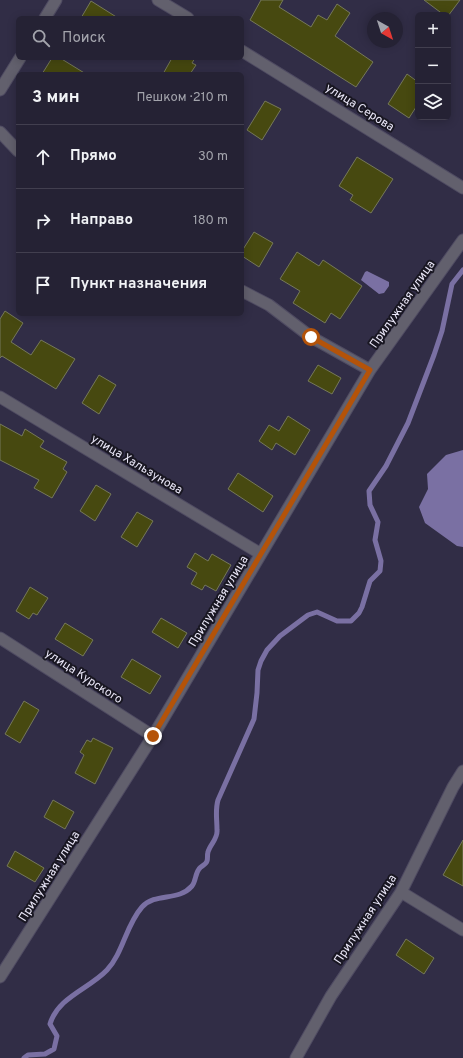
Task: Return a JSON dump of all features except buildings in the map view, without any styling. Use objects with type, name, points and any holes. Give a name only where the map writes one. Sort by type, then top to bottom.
[{"type":"street","points":[[46,16],[56,0]]},
{"type":"street","points":[[158,0],[185,16]]},
{"type":"street","name":"улица Серова","points":[[244,51],[463,188]]},
{"type":"street","points":[[0,90],[19,60]]},
{"type":"street","points":[[0,132],[16,149]]},
{"type":"street","name":"Прилужная улица","points":[[0,977],[153,736],[370,370],[463,240]]},
{"type":"street","points":[[244,292],[269,305],[311,337],[370,370]]},
{"type":"street","name":"улица Хальзунова","points":[[0,397],[261,554]]},
{"type":"street","name":"улица Курского","points":[[0,638],[153,736]]},
{"type":"street","name":"Прилужная улица","points":[[296,1058],[331,996],[401,892],[453,787],[463,771]]},
{"type":"street","points":[[401,892],[463,930]]},
{"type":"shaded area","points":[[367,271],[389,282],[389,286],[384,293],[379,294],[361,280]]},
{"type":"shaded area","points":[[463,450],[463,547],[457,546],[425,523],[419,507],[428,489],[427,474],[446,455]]},
{"type":"waterway","points":[[24,1058],[28,1055],[45,1054],[54,1049],[57,1036],[50,1024],[54,1015],[67,1000],[92,983],[107,970],[117,956],[132,922],[142,907],[148,902],[180,894],[192,886],[199,869],[207,860],[209,849],[217,833],[216,811],[218,800],[254,719],[258,670],[267,650],[280,636],[308,615],[317,612],[337,621],[351,621],[359,613],[370,581],[380,571],[381,561],[375,540],[378,522],[370,505],[369,491],[386,466],[408,423],[442,331],[452,284],[463,270]]},
{"type":"route","points":[[153,736],[370,370],[311,337]]}]
